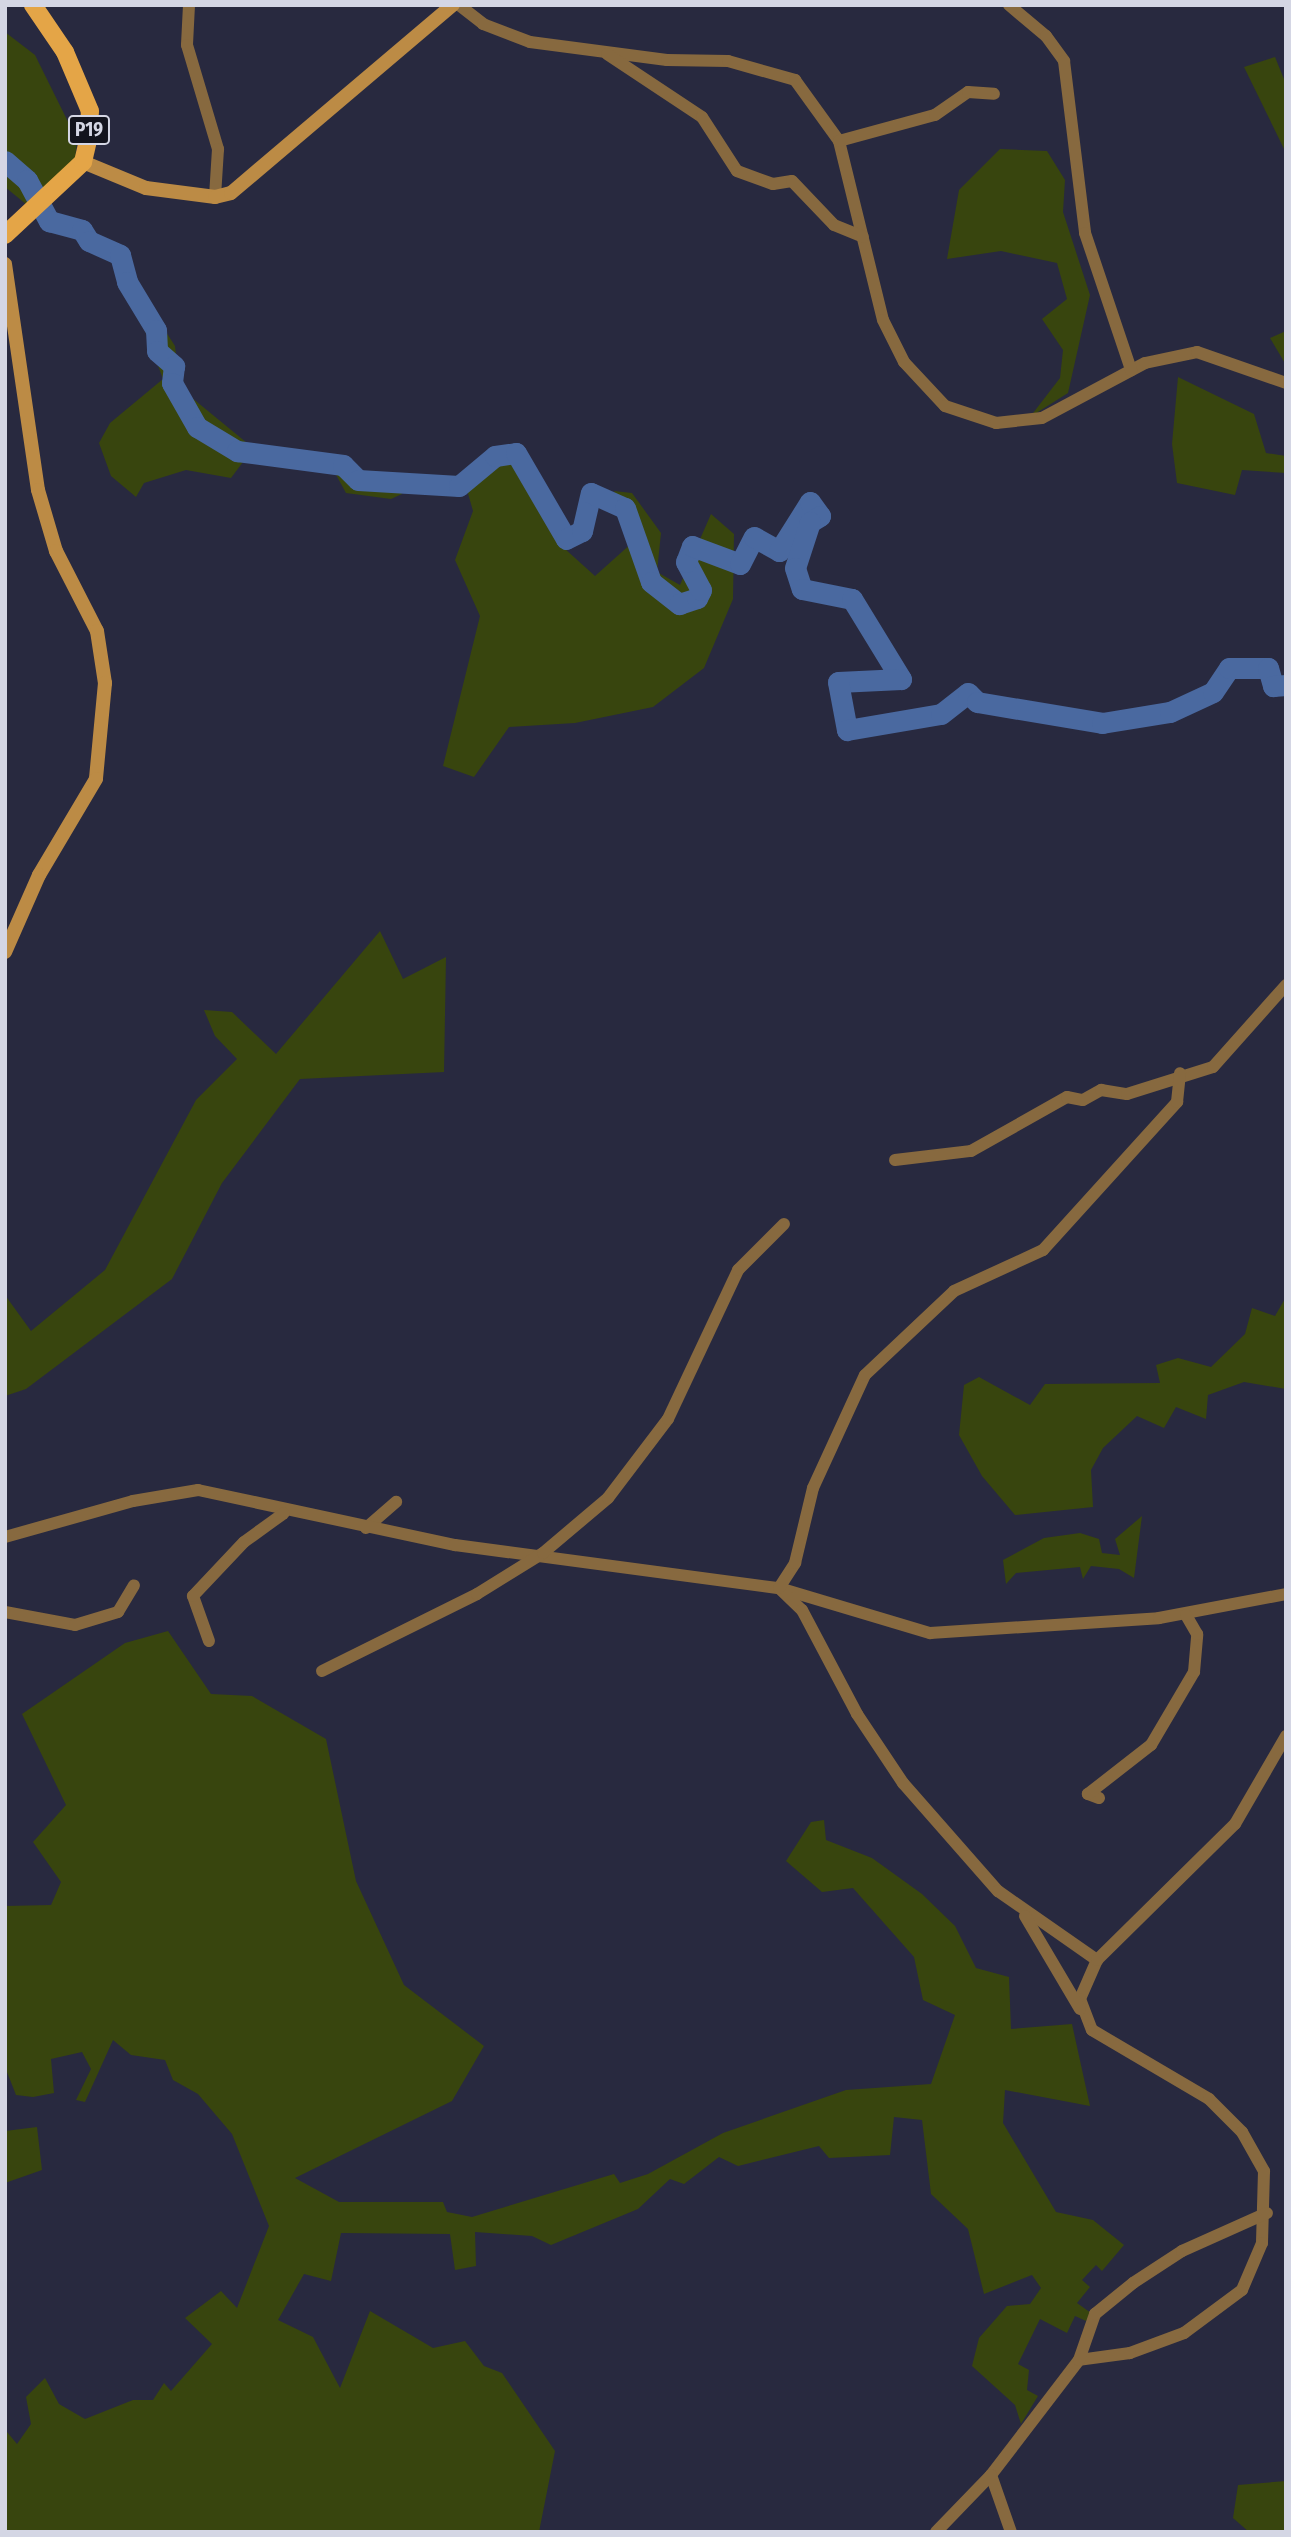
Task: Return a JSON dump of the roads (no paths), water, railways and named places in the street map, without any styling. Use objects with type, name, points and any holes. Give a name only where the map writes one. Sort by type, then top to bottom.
[{"type":"main road","name":"P19","points":[[5,235],[83,162],[90,111],[65,52],[33,5]]},
{"type":"street","points":[[189,5],[189,56],[218,149],[215,197]]},
{"type":"street","points":[[83,162],[126,183],[215,197],[278,158],[453,5]]},
{"type":"street","points":[[459,5],[506,35],[607,54],[773,69],[795,80],[839,141],[883,320],[904,362],[945,406],[996,423],[1028,421],[1058,414],[1131,370],[1202,352],[1286,383]]},
{"type":"street","points":[[1009,5],[1046,36],[1064,61],[1085,233],[1131,370]]},
{"type":"street","points":[[607,54],[702,117],[737,171],[773,184],[792,181],[834,225],[863,237]]},
{"type":"street","points":[[839,141],[928,118],[968,92],[994,94]]},
{"type":"street","points":[[5,264],[38,490],[56,551],[97,631],[105,683],[96,779],[39,875],[5,952]]},
{"type":"street","points":[[895,1160],[971,1151],[1068,1097],[1083,1100],[1101,1090],[1127,1094],[1180,1073],[1213,1067],[1286,985]]},
{"type":"street","points":[[779,1588],[795,1563],[813,1488],[865,1375],[954,1291],[1043,1250],[1177,1102],[1180,1073]]},
{"type":"street","points":[[322,1671],[438,1616],[543,1553],[608,1498],[668,1419],[738,1270],[784,1224]]},
{"type":"street","points":[[5,1537],[132,1501],[198,1490],[284,1513],[366,1528],[779,1588],[901,1629],[948,1634],[1186,1615],[1286,1594]]},
{"type":"street","points":[[366,1528],[396,1502]]},
{"type":"street","points":[[209,1641],[193,1596],[244,1542],[284,1513]]},
{"type":"street","points":[[5,1612],[75,1625],[118,1612],[134,1584]]},
{"type":"street","points":[[779,1588],[802,1609],[857,1714],[903,1783],[1021,1910],[1097,2035],[1184,2083],[1229,2117],[1264,2171],[1267,2213],[1252,2271],[1220,2311],[1159,2344],[1079,2360]]},
{"type":"street","points":[[1099,1798],[1088,1794],[1151,1745],[1194,1672],[1197,1634],[1186,1615]]},
{"type":"street","points":[[1082,2012],[1082,1988],[1097,1960],[1235,1824],[1286,1736]]},
{"type":"street","points":[[1021,1910],[1097,1960]]},
{"type":"street","points":[[936,2532],[991,2475],[1079,2360],[1095,2314],[1182,2251],[1267,2213]]},
{"type":"street","points":[[991,2475],[1011,2532]]},
{"type":"waterway","points":[[5,161],[27,180],[49,221],[82,230],[89,241],[120,255],[127,282],[156,330],[157,351],[174,366],[172,383],[197,427],[237,451],[343,465],[358,480],[459,486],[495,456],[516,453],[566,539],[582,531],[591,493],[625,508],[651,582],[679,604],[697,598],[701,590],[686,562],[692,546],[740,564],[754,537],[779,551],[810,502],[820,516],[810,522],[795,568],[802,589],[852,599],[901,679],[838,682],[847,730],[941,714],[968,693],[977,702],[1102,723],[1170,712],[1213,692],[1229,668],[1268,668],[1273,686],[1286,685]]}]
